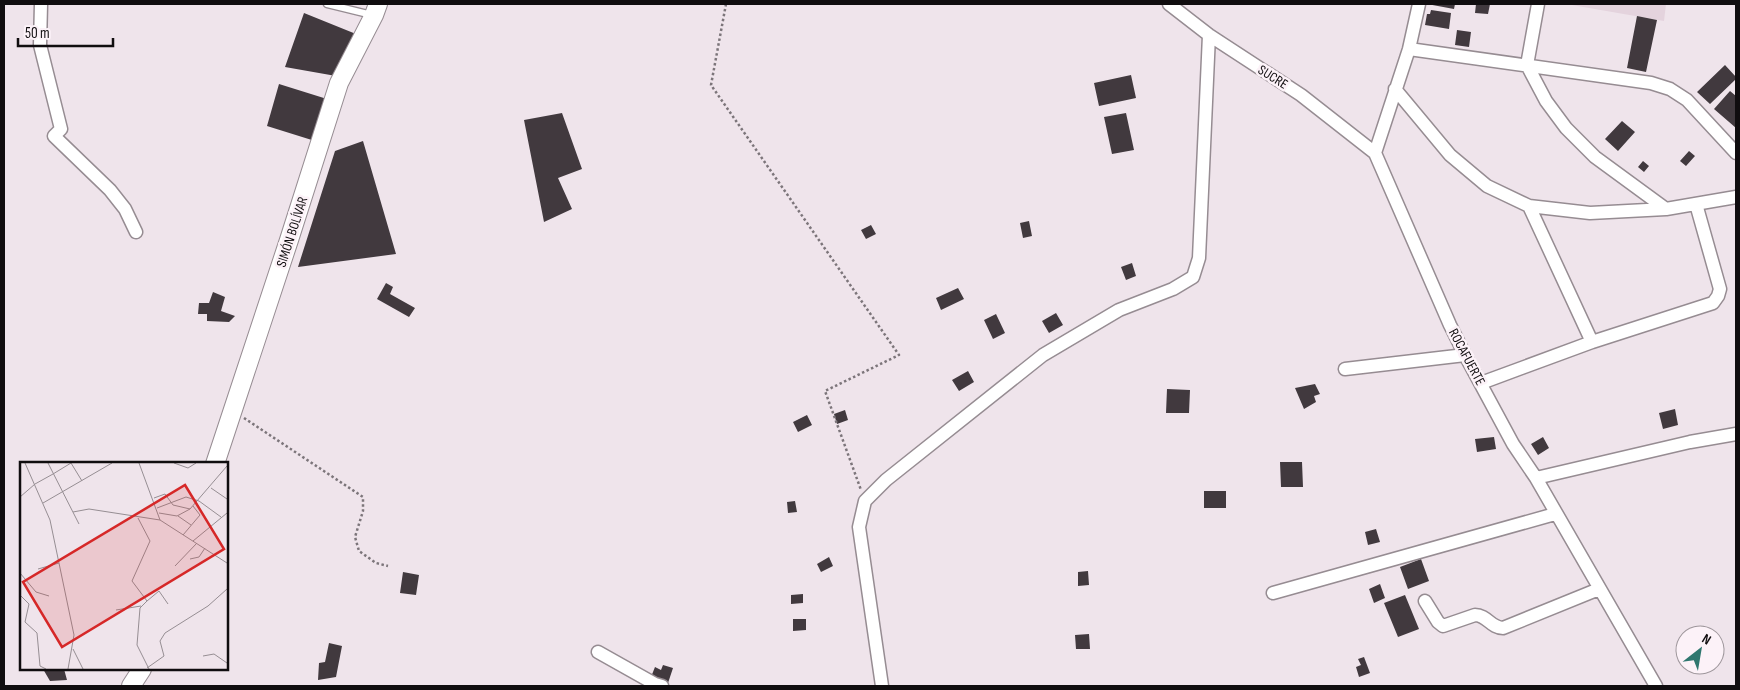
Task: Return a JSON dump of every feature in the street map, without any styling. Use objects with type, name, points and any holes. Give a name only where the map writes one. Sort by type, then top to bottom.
[{"type":"street","points":[[41,4],[40,44],[61,129],[54,136],[110,190],[125,209],[136,232]]},
{"type":"street","name":"SUCRE","points":[[1169,4],[1209,35],[1301,95],[1375,153]]},
{"type":"street","points":[[1375,153],[1409,49],[1419,4]]},
{"type":"street","points":[[1538,4],[1528,65],[1546,101],[1566,128],[1595,157],[1666,209]]},
{"type":"street","name":"SIMÓN BOLÍVAR","points":[[216,462],[290,240],[339,83],[376,10]]},
{"type":"street","points":[[882,686],[859,527],[865,501],[886,480],[1043,355],[1119,310],[1173,289],[1192,277],[1199,258],[1209,35]]},
{"type":"street","points":[[1409,49],[1651,83],[1670,89],[1687,100],[1736,153]]},
{"type":"street","points":[[1395,89],[1450,155],[1487,186],[1528,206],[1590,213],[1666,209],[1736,197]]},
{"type":"street","name":"ROCAFUERTE","points":[[1375,153],[1465,355],[1513,444],[1536,478],[1555,514],[1656,686]]},
{"type":"street","points":[[1481,383],[1592,342],[1713,303],[1720,289],[1696,204]]},
{"type":"street","points":[[1528,206],[1592,342]]},
{"type":"street","points":[[1345,369],[1465,355]]},
{"type":"street","points":[[1536,478],[1690,442],[1736,434]]},
{"type":"street","points":[[1272,593],[1555,514]]},
{"type":"street","points":[[1425,601],[1438,622],[1443,626],[1480,615],[1492,626],[1503,628],[1599,589]]},
{"type":"street","points":[[598,652],[655,684],[662,686]]},
{"type":"street","points":[[131,686],[141,670]]},
{"type":"lane","points":[[327,4],[376,10]]},
{"type":"path","points":[[726,4],[711,85],[899,355],[825,391],[865,501]]},
{"type":"path","points":[[233,410],[363,497],[363,511],[355,537],[359,551],[376,563],[388,566]]},
{"type":"shaded area","points":[[1566,4],[1666,4],[1664,21]]},
{"type":"building","points":[[1427,4],[1455,4],[1454,9]]},
{"type":"building","points":[[1476,4],[1490,4],[1488,14],[1475,13]]},
{"type":"building","points":[[1431,10],[1451,13],[1449,29],[1425,25],[1427,14],[1430,14]]},
{"type":"building","points":[[304,13],[356,34],[336,76],[285,67]]},
{"type":"building","points":[[1637,16],[1657,20],[1646,72],[1627,68]]},
{"type":"building","points":[[1457,30],[1471,32],[1469,47],[1455,45]]},
{"type":"building","points":[[1725,65],[1736,79],[1710,104],[1697,92]]},
{"type":"building","points":[[1131,75],[1136,98],[1099,106],[1094,83]]},
{"type":"building","points":[[279,84],[327,99],[315,141],[267,126]]},
{"type":"building","points":[[1730,91],[1736,96],[1736,128],[1714,109]]},
{"type":"building","points":[[562,113],[582,169],[558,178],[572,209],[544,222],[524,120]]},
{"type":"building","points":[[1126,113],[1134,150],[1112,154],[1104,117]]},
{"type":"building","points":[[1622,121],[1635,132],[1618,151],[1605,139]]},
{"type":"building","points":[[363,141],[396,254],[298,267],[335,151]]},
{"type":"building","points":[[1689,151],[1695,156],[1686,166],[1680,161]]},
{"type":"building","points":[[1643,161],[1649,166],[1644,172],[1638,167]]},
{"type":"building","points":[[1029,221],[1032,236],[1023,238],[1020,223]]},
{"type":"building","points":[[871,225],[876,234],[866,239],[861,230]]},
{"type":"building","points":[[1132,263],[1136,276],[1126,280],[1121,267]]},
{"type":"building","points":[[386,283],[393,287],[390,294],[415,308],[409,317],[377,299]]},
{"type":"building","points":[[958,288],[964,299],[941,310],[936,298]]},
{"type":"building","points":[[213,292],[225,297],[221,311],[235,316],[229,322],[207,321],[207,314],[198,314],[199,303],[209,303]]},
{"type":"building","points":[[1056,313],[1063,325],[1049,333],[1042,321]]},
{"type":"building","points":[[996,314],[1005,333],[993,339],[984,320]]},
{"type":"building","points":[[968,371],[974,382],[959,391],[952,380]]},
{"type":"building","points":[[1315,384],[1320,394],[1314,396],[1316,402],[1304,409],[1295,388]]},
{"type":"building","points":[[1167,389],[1190,390],[1189,413],[1166,413]]},
{"type":"building","points":[[1675,409],[1678,425],[1663,429],[1659,413]]},
{"type":"building","points":[[845,410],[848,420],[837,424],[834,414]]},
{"type":"building","points":[[807,415],[812,425],[798,432],[793,422]]},
{"type":"building","points":[[1494,437],[1496,449],[1477,452],[1475,439]]},
{"type":"building","points":[[1543,437],[1549,448],[1538,455],[1531,444]]},
{"type":"building","points":[[1280,462],[1302,462],[1303,487],[1281,487]]},
{"type":"building","points":[[1204,491],[1226,491],[1226,508],[1204,508]]},
{"type":"building","points":[[795,501],[797,512],[788,513],[787,502]]},
{"type":"building","points":[[1376,529],[1380,542],[1368,545],[1365,532]]},
{"type":"building","points":[[829,557],[833,566],[821,572],[817,564]]},
{"type":"building","points":[[1421,559],[1429,581],[1408,589],[1400,567]]},
{"type":"building","points":[[1088,571],[1089,585],[1078,586],[1078,572]]},
{"type":"building","points":[[403,572],[419,575],[416,595],[400,593]]},
{"type":"building","points":[[1380,584],[1385,598],[1374,603],[1369,589]]},
{"type":"building","points":[[803,594],[803,603],[791,604],[791,595]]},
{"type":"building","points":[[1405,595],[1419,629],[1398,637],[1384,603]]},
{"type":"building","points":[[793,619],[806,619],[806,630],[793,631]]},
{"type":"building","points":[[1089,634],[1090,649],[1076,649],[1075,635]]},
{"type":"building","points":[[329,643],[342,646],[336,677],[318,680],[319,663],[325,662]]},
{"type":"building","points":[[1364,657],[1370,673],[1359,677],[1356,667],[1361,665],[1358,659]]},
{"type":"building","points":[[663,665],[673,668],[668,683],[651,677],[655,667],[661,670]]},
{"type":"building","points":[[44,670],[64,670],[67,680],[50,681]]}]
